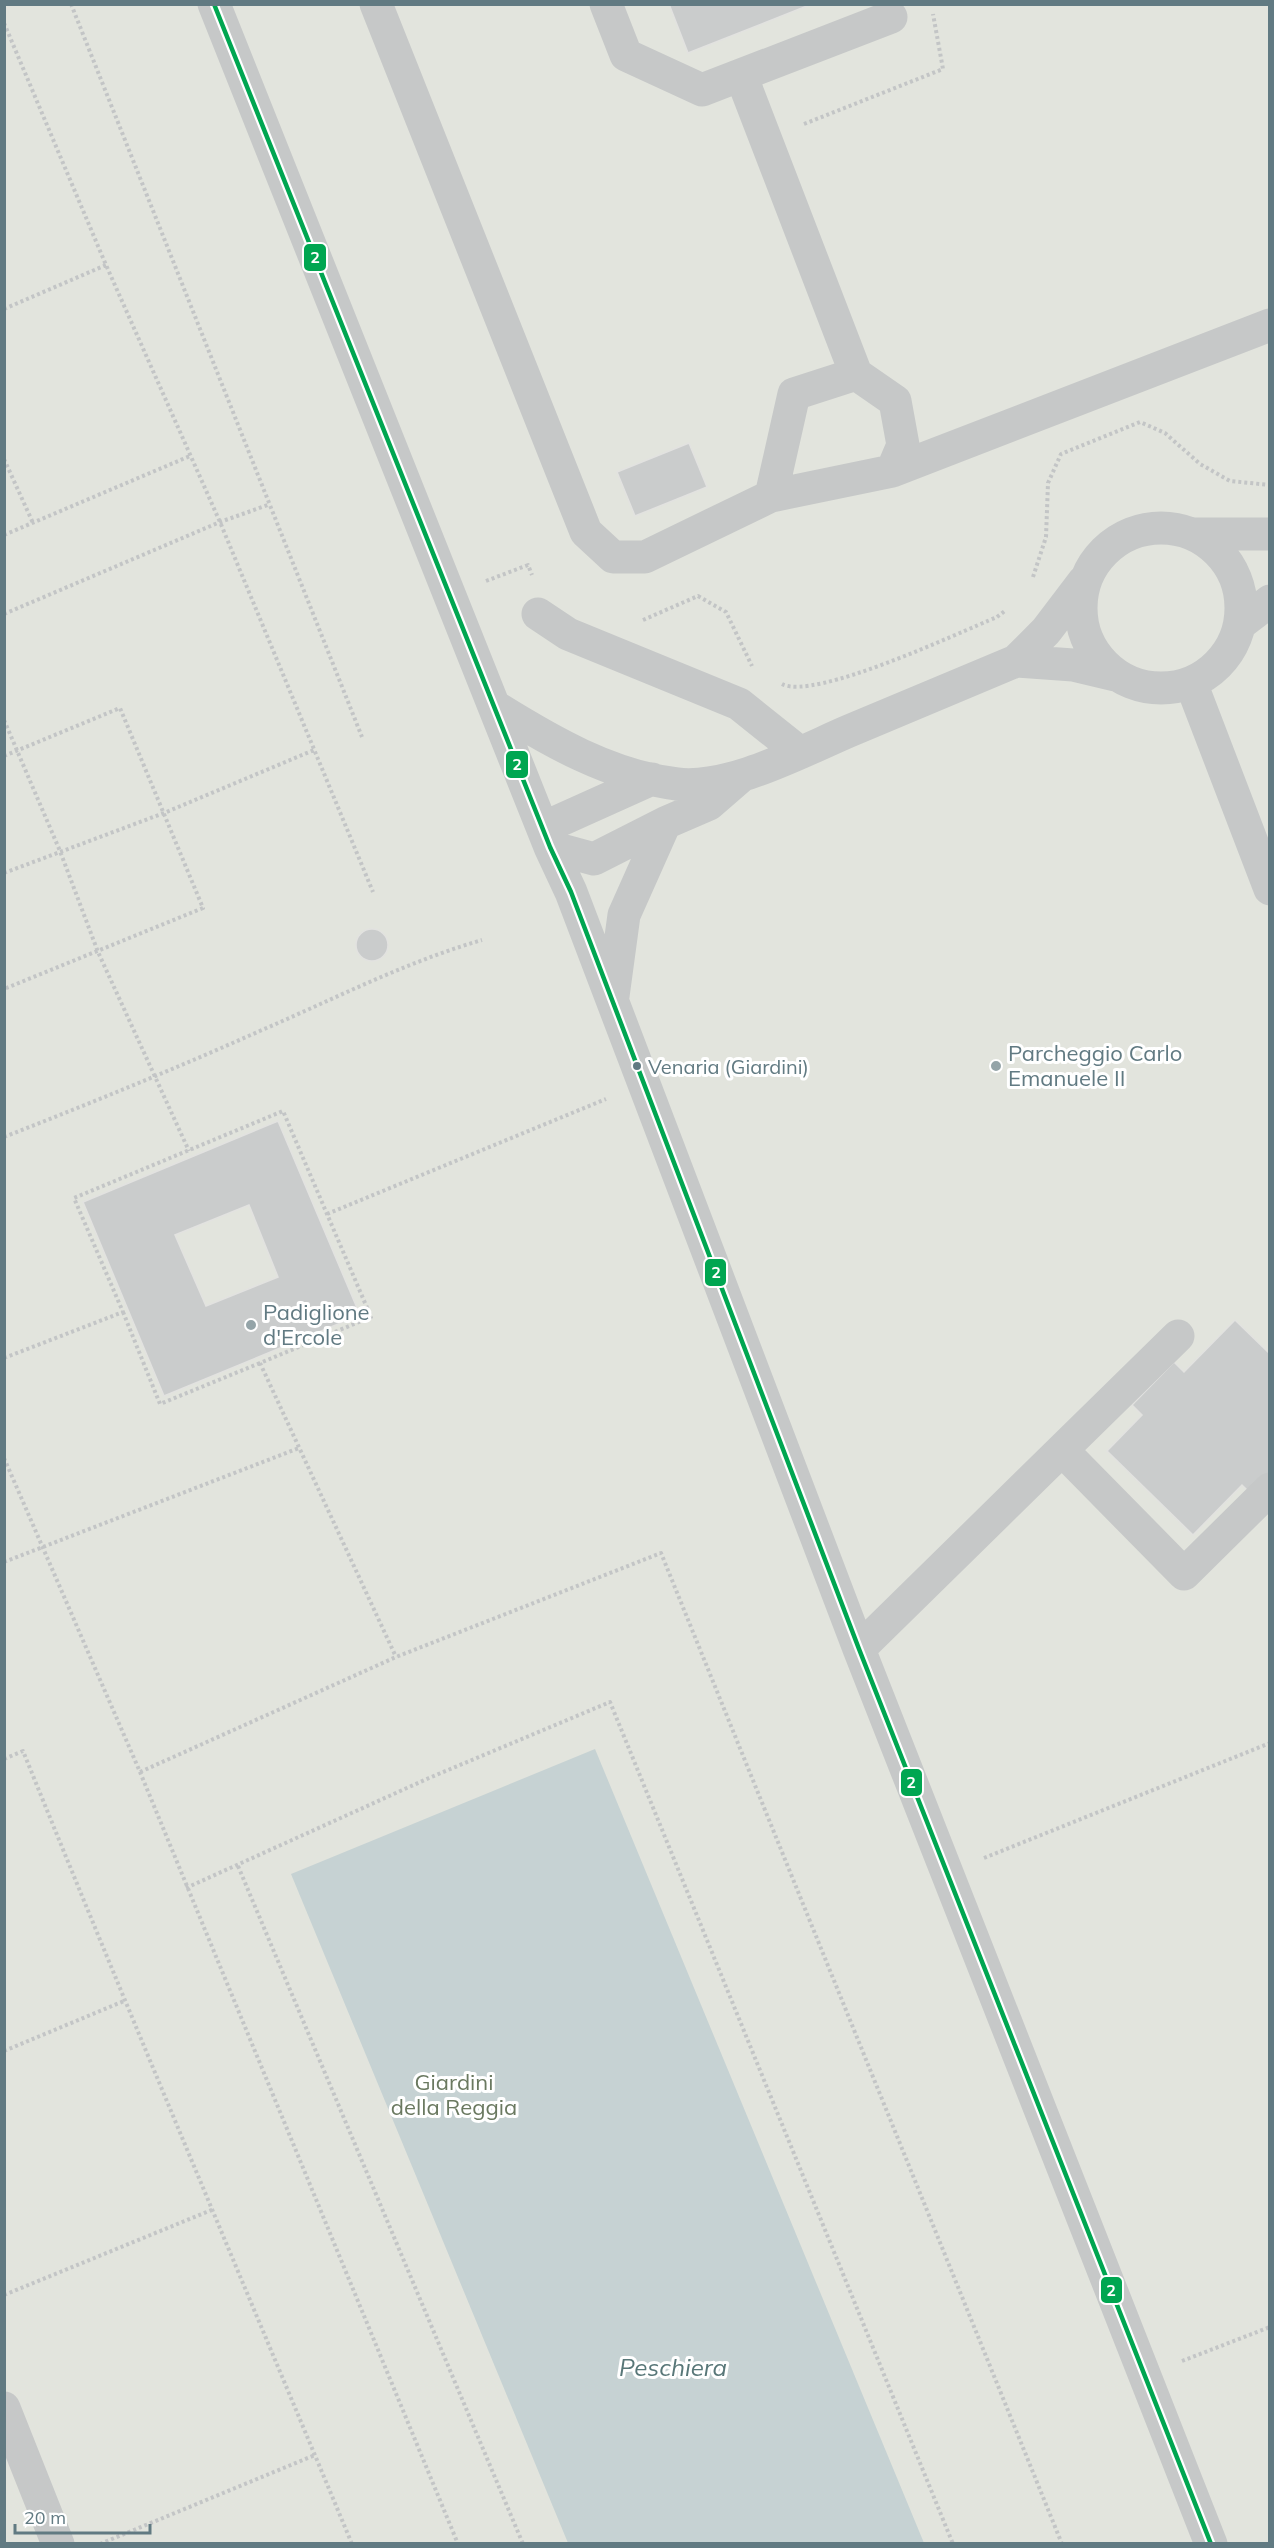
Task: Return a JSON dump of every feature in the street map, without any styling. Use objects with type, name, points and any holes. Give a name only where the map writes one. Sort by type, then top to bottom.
[{"type":"street","points":[[214,4],[449,595],[571,892],[646,1084],[859,1649],[1211,2544]]},
{"type":"street","points":[[376,4],[586,532],[613,557],[645,556],[771,496],[892,471],[1269,325]]},
{"type":"street","points":[[606,4],[626,55],[702,90],[891,17]]},
{"type":"street","points":[[741,75],[856,374],[895,401],[903,445],[892,471]]},
{"type":"street","points":[[771,496],[794,394],[856,374]]},
{"type":"street","points":[[547,838],[594,859],[665,823],[709,804],[739,778],[1016,661],[1046,631],[1084,581],[1097,557],[1117,539],[1142,529],[1169,527],[1196,534],[1269,534]]},
{"type":"street","points":[[1016,661],[1073,665],[1115,675],[1140,686],[1165,689],[1191,683],[1214,670],[1230,649],[1240,624],[1242,597],[1233,572],[1217,550],[1196,534]]},
{"type":"street","points":[[1084,581],[1080,607],[1084,634],[1096,657],[1115,675]]},
{"type":"street","points":[[537,598],[568,634],[739,704],[799,752]]},
{"type":"street","points":[[1240,624],[1269,601]]},
{"type":"street","points":[[1191,683],[1269,889]]},
{"type":"street","points":[[494,706],[603,766],[679,784],[739,778]]},
{"type":"street","points":[[547,838],[652,779]]},
{"type":"street","points":[[612,998],[624,915],[642,869],[665,823]]},
{"type":"street","points":[[859,1649],[1178,1336]]},
{"type":"street","points":[[1062,1450],[1184,1574],[1269,1489]]},
{"type":"street","points":[[4,2408],[58,2544]]},
{"type":"path","points":[[70,4],[362,737]]},
{"type":"path","points":[[765,139],[943,69],[931,4]]},
{"type":"path","points":[[4,23],[106,264],[220,522],[373,892]]},
{"type":"path","points":[[4,309],[106,264]]},
{"type":"path","points":[[1032,580],[1046,537],[1048,483],[1060,454],[1140,422],[1165,433],[1200,464],[1230,481],[1269,485]]},
{"type":"path","points":[[4,535],[190,456]]},
{"type":"path","points":[[4,459],[33,523]]},
{"type":"path","points":[[4,614],[220,522],[268,505]]},
{"type":"path","points":[[449,595],[528,565],[537,598]]},
{"type":"path","points":[[638,622],[698,596],[726,612],[753,668]]},
{"type":"path","points":[[772,678],[791,688],[838,681],[997,617],[1013,604]]},
{"type":"path","points":[[4,756],[120,708],[203,908],[4,990]]},
{"type":"path","points":[[4,720],[60,851],[98,952],[189,1151]]},
{"type":"path","points":[[4,873],[164,813],[314,750]]},
{"type":"path","points":[[4,1137],[157,1077],[374,981],[452,949],[482,940]]},
{"type":"path","points":[[327,1214],[646,1084]]},
{"type":"path","points":[[283,1111],[327,1214],[371,1317],[160,1404],[74,1198],[283,1111]]},
{"type":"path","points":[[4,1358],[123,1312]]},
{"type":"path","points":[[260,1364],[396,1657]]},
{"type":"path","points":[[4,1562],[299,1448]]},
{"type":"path","points":[[4,1458],[140,1772],[458,2544]]},
{"type":"path","points":[[140,1772],[396,1657],[661,1553],[1062,2544]]},
{"type":"path","points":[[186,1888],[429,1778],[610,1702],[953,2544]]},
{"type":"path","points":[[947,1872],[1269,1743]]},
{"type":"path","points":[[4,1759],[23,1751],[123,2001],[214,2209],[352,2544]]},
{"type":"path","points":[[238,1866],[524,2544]]},
{"type":"path","points":[[4,2051],[123,2001]]},
{"type":"path","points":[[4,2295],[214,2209]]},
{"type":"path","points":[[1145,2375],[1269,2328]]},
{"type":"path","points":[[100,2544],[315,2455]]},
{"type":"green space","name":"Giardini della Reggia","points":[[5,5],[1269,5],[1269,2543],[5,2543]]},
{"type":"water","name":"Peschiera","points":[[595,1749],[924,2543],[568,2543],[291,1874]]},
{"type":"building","points":[[669,4],[812,4],[688,53]]},
{"type":"building","points":[[689,443],[707,487],[635,516],[617,472]]},
{"type":"building","points":[[372,929],[383,934],[388,945],[383,956],[372,961],[361,956],[356,945],[361,934]]},
{"type":"building","points":[[278,1121],[360,1315],[164,1396],[83,1202]],"holes":[[[249,1205],[278,1277],[206,1306],[175,1235]]]},
{"type":"building","points":[[1235,1320],[1270,1354],[1270,1477],[1252,1495],[1242,1485],[1193,1535],[1107,1451],[1142,1415],[1132,1405],[1174,1362],[1184,1372]]},
{"type":"transit line","name":"2","points":[[214,4],[550,847],[571,892],[859,1649],[1211,2544]]},
{"type":"place","name":"Venaria (Giardini)","points":[[637,1066]]},
{"type":"place","name":"Parcheggio Carlo Emanuele II","points":[[996,1066]]},
{"type":"place","name":"Padiglione d'Ercole","points":[[251,1325]]}]
